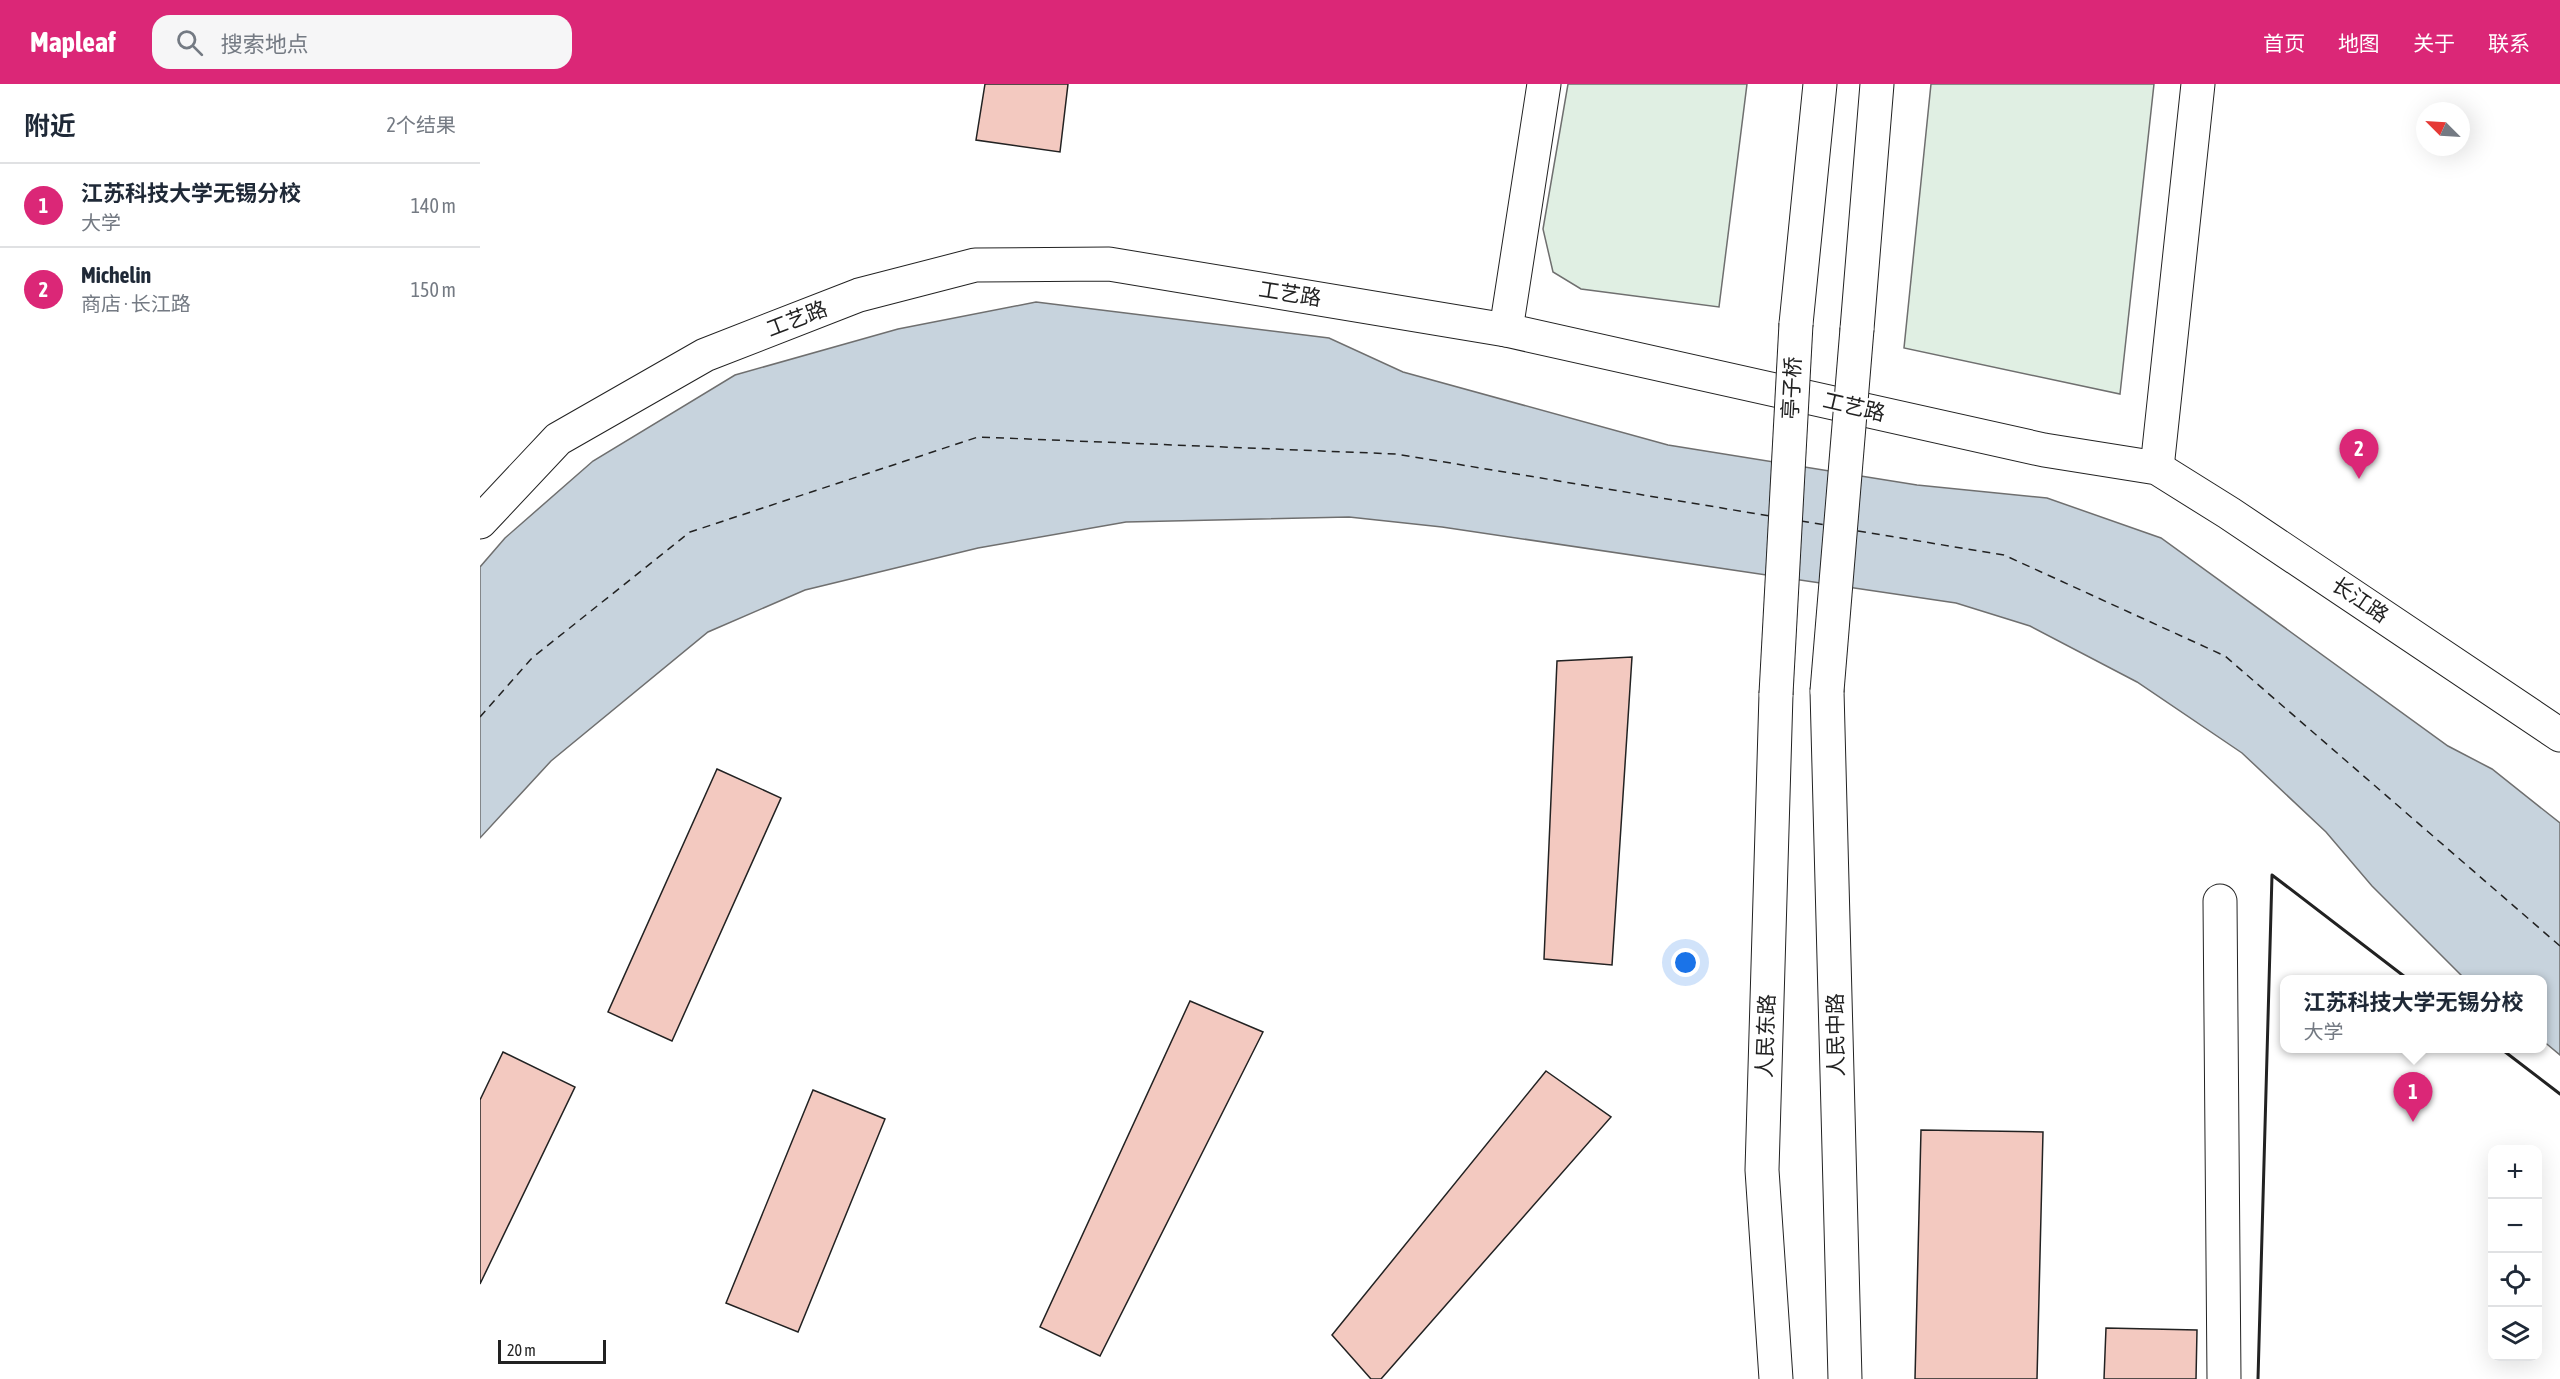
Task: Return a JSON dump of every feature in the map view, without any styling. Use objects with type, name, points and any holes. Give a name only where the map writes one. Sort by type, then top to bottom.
[{"type":"street","points":[[1506,330],[1544,84]]},
{"type":"street","name":"亭子桥","points":[[1776,694],[1796,324],[1820,84]]},
{"type":"street","name":"人民中路","points":[[1845,1379],[1827,691],[1877,84]]},
{"type":"street","points":[[2157,468],[2198,84]]},
{"type":"street","name":"工艺路","points":[[480,522],[558,439],[705,355],[860,295],[975,265],[1109,264],[1506,330],[2044,450],[2157,468]]},
{"type":"street","name":"长江路","points":[[2157,468],[2229,513],[2560,735]]},
{"type":"street","name":"人民东路","points":[[1776,694],[1762,1170],[1776,1379]]},
{"type":"street","points":[[2220,902],[2224,1379]]},
{"type":"green space","points":[[1568,84],[1747,84],[1719,307],[1581,289],[1553,272],[1543,229]]},
{"type":"green space","points":[[1931,84],[2154,84],[2120,394],[1904,348]]},
{"type":"shaded area","points":[[1036,302],[1329,338],[1403,372],[1668,445],[1917,485],[2047,498],[2161,538],[2448,746],[2492,769],[2560,823],[2560,1055],[2547,1044],[2547,975],[2461,975],[2372,886],[2326,832],[2242,753],[2137,682],[2030,626],[1956,603],[1442,527],[1349,517],[1126,522],[978,548],[805,590],[708,632],[551,761],[480,838],[480,567],[505,538],[593,461],[735,375],[898,329]]},
{"type":"building","points":[[985,84],[1068,84],[1060,152],[976,140]]},
{"type":"building","points":[[1632,657],[1612,965],[1544,959],[1557,661]]},
{"type":"building","points":[[717,769],[781,798],[672,1041],[608,1012]]},
{"type":"building","points":[[1190,1001],[1263,1032],[1100,1356],[1040,1327]]},
{"type":"building","points":[[503,1052],[575,1087],[480,1284],[480,1100]]},
{"type":"building","points":[[1546,1071],[1611,1117],[1381,1379],[1371,1379],[1332,1335]]},
{"type":"building","points":[[813,1090],[885,1119],[798,1332],[726,1303]]},
{"type":"building","points":[[1921,1130],[2043,1132],[2037,1379],[1915,1379]]},
{"type":"building","points":[[2106,1328],[2197,1330],[2196,1379],[2104,1379]]},
{"type":"ferry route","points":[[480,717],[532,658],[690,532],[978,437],[1396,454],[1770,516]]},
{"type":"ferry route","points":[[1801,521],[1826,525]]},
{"type":"ferry route","points":[[1858,531],[2004,555],[2225,656],[2560,946]]},
{"type":"wall","points":[[2258,1379],[2272,875],[2402,975]]},
{"type":"wall","points":[[2507,1053],[2560,1094]]},
{"type":"place","name":"Michelin","points":[[2359,479]]},
{"type":"place","name":"江苏科技大学无锡分校","points":[[2413,1122]]}]
